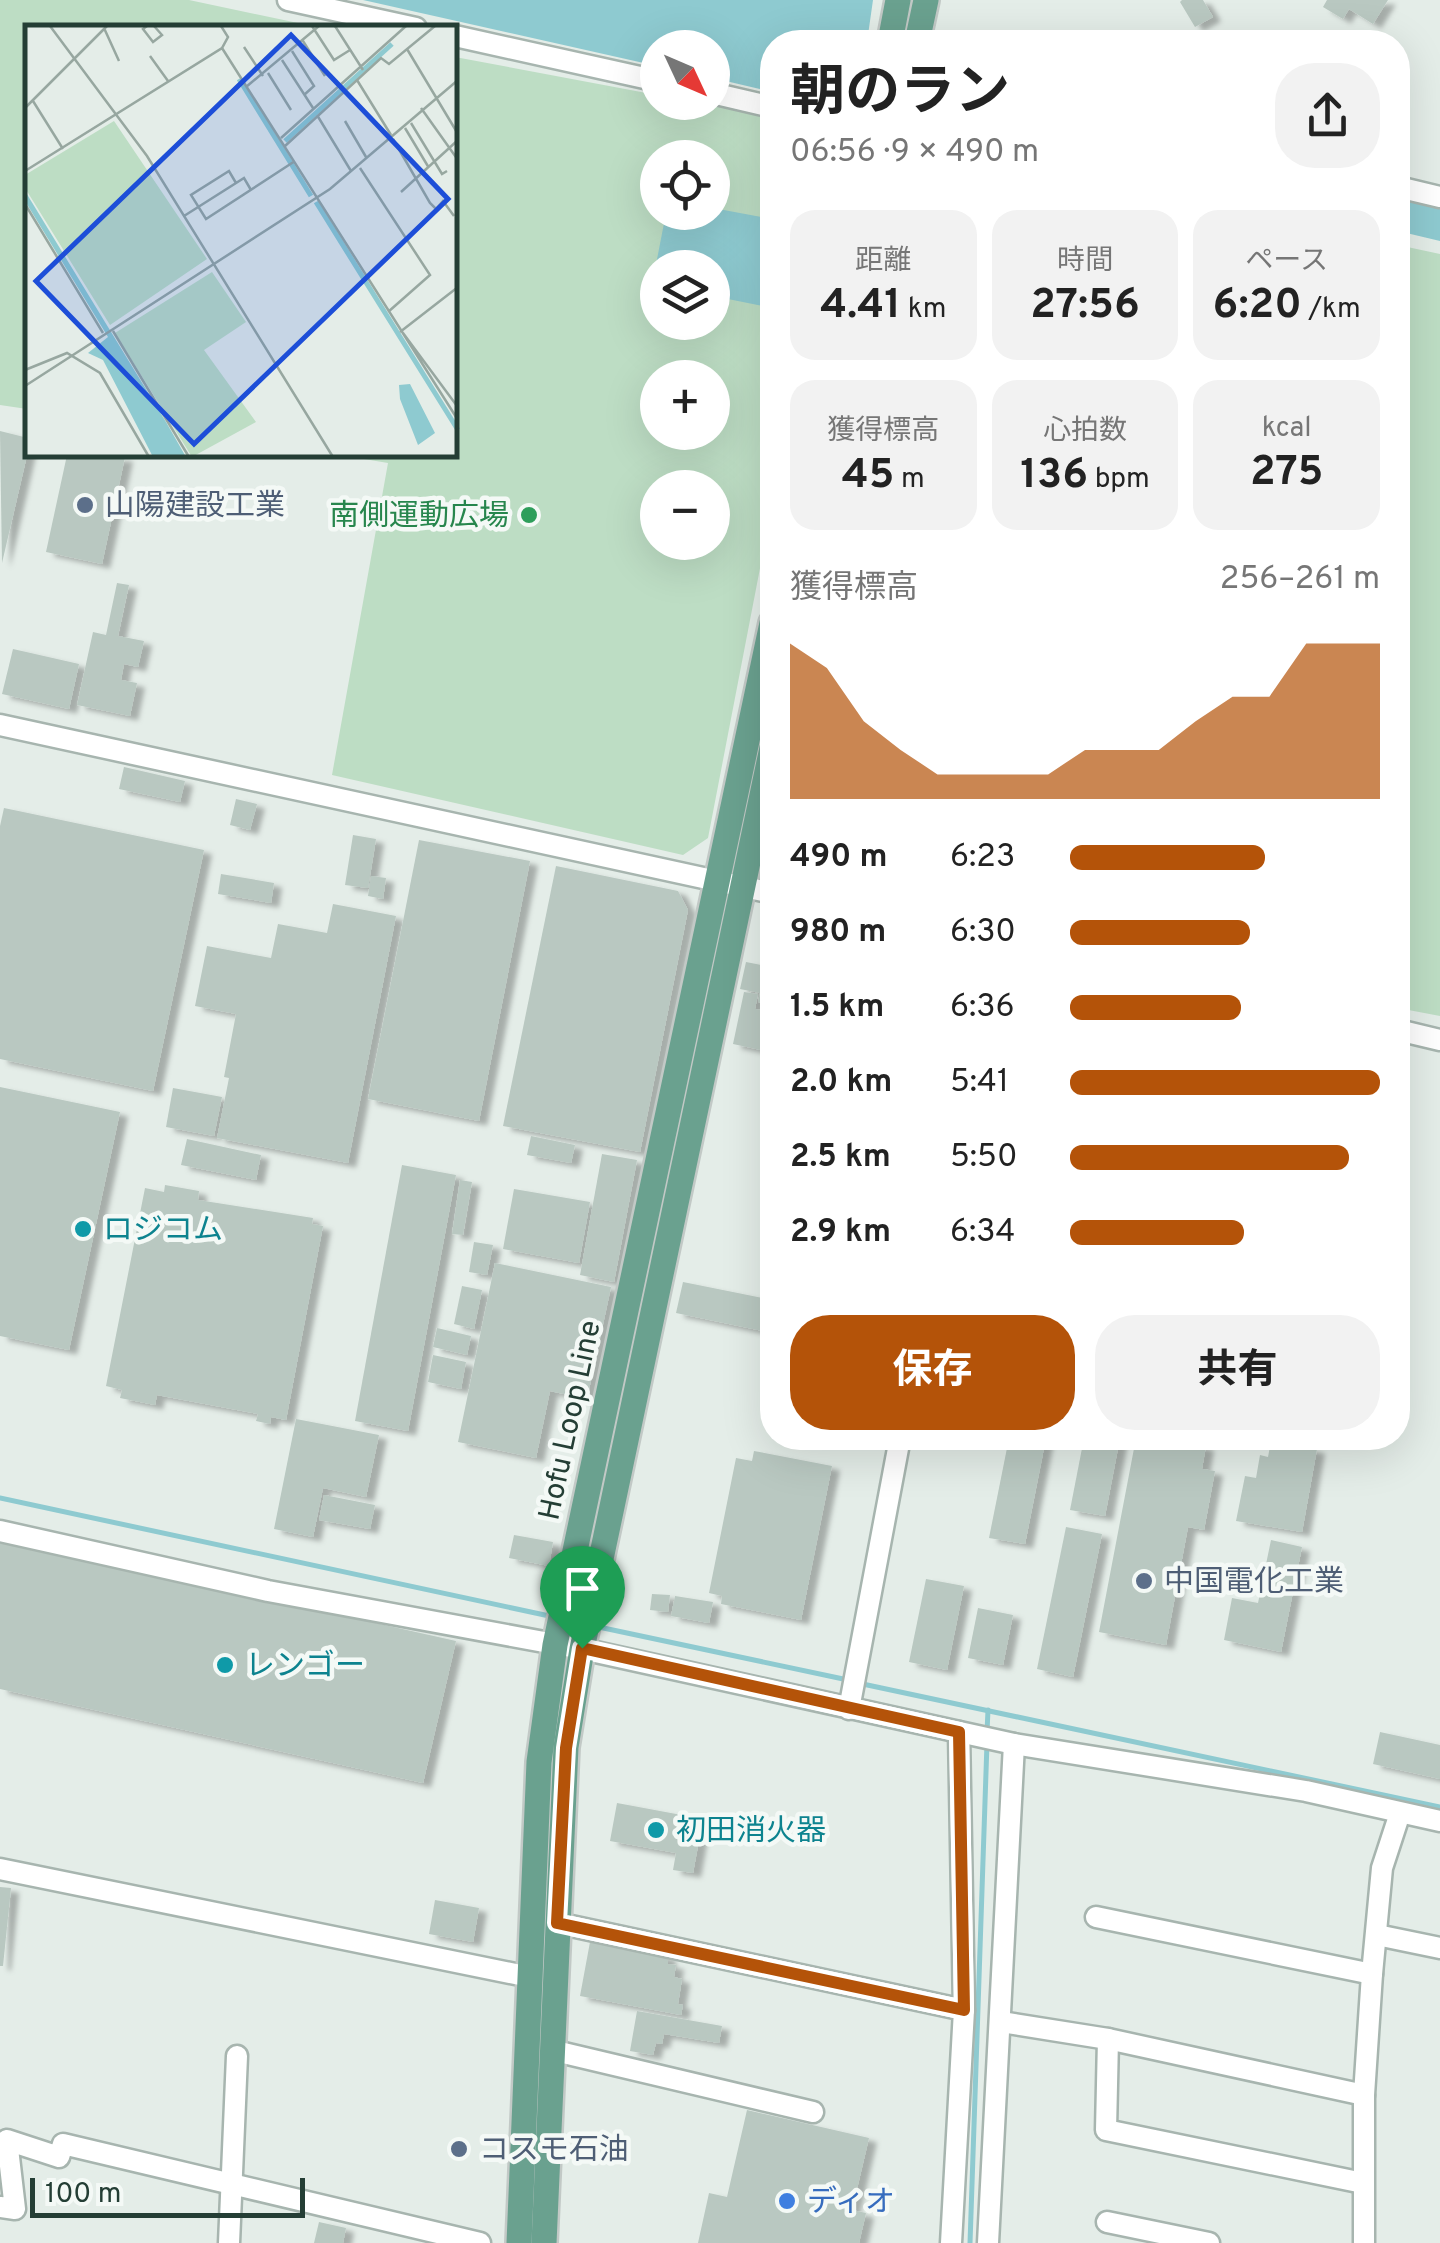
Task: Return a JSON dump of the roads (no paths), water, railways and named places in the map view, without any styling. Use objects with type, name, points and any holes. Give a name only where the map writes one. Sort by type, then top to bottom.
[{"type":"main road","points":[[892,30],[898,0]]},
{"type":"main road","points":[[920,30],[926,0]]},
{"type":"main road","name":"Hofu Loop Line","points":[[519,2243],[539,1762],[555,1645],[760,678]]},
{"type":"main road","name":"Hofu Loop Line","points":[[544,2243],[566,1748],[582,1648],[760,808]]},
{"type":"street","points":[[288,0],[402,25]]},
{"type":"street","points":[[458,37],[640,77]]},
{"type":"street","points":[[730,98],[760,104]]},
{"type":"street","points":[[1410,190],[1440,197]]},
{"type":"street","points":[[0,725],[760,890]]},
{"type":"street","points":[[1410,1033],[1440,1040]]},
{"type":"street","points":[[849,1708],[898,1450]]},
{"type":"street","points":[[0,1531],[268,1591],[582,1648],[1014,1744],[1306,1791],[1440,1822]]},
{"type":"street","points":[[951,2243],[964,2010],[959,1732]]},
{"type":"street","points":[[988,2243],[1014,1744]]},
{"type":"street","points":[[1364,2243],[1364,2095],[1372,1974],[1382,1868],[1400,1813]]},
{"type":"street","points":[[0,1869],[530,1977]]},
{"type":"street","points":[[1096,1916],[1372,1974]]},
{"type":"street","points":[[557,1923],[964,2010]]},
{"type":"street","points":[[1377,1935],[1440,1948]]},
{"type":"street","points":[[1001,2022],[1108,2039],[1364,2095]]},
{"type":"street","points":[[1108,2039],[1106,2130],[1364,2184]]},
{"type":"street","points":[[551,2050],[813,2112]]},
{"type":"street","points":[[230,2243],[237,2056]]},
{"type":"street","points":[[0,2207],[14,2209],[7,2140],[59,2157],[62,2144],[480,2243]]},
{"type":"street","points":[[1107,2222],[1209,2243]]},
{"type":"water","points":[[363,0],[873,0],[869,30],[760,30],[760,89],[730,82],[730,30],[640,30],[640,62]]},
{"type":"water","points":[[1410,201],[1440,207],[1440,241],[1410,234]]},
{"type":"water","points":[[730,211],[760,217],[760,306],[730,299],[730,250],[659,250],[663,230],[730,230]]},
{"type":"waterway","points":[[0,1498],[554,1617]]},
{"type":"waterway","points":[[594,1626],[848,1680]]},
{"type":"waterway","points":[[858,1683],[1440,1807]]},
{"type":"waterway","points":[[987,1732],[988,1710]]},
{"type":"waterway","points":[[970,2243],[987,1743]]},
{"type":"place","name":"山陽建設工業","points":[[85,505]]},
{"type":"place","name":"南側運動広場","points":[[529,515]]},
{"type":"place","name":"ロジコム","points":[[83,1229]]},
{"type":"place","name":"中国電化工業","points":[[1144,1581]]},
{"type":"place","name":"レンゴー","points":[[225,1665]]},
{"type":"place","name":"初田消火器","points":[[656,1830]]},
{"type":"place","name":"コスモ石油","points":[[459,2149]]},
{"type":"place","name":"ディオ","points":[[787,2201]]}]
